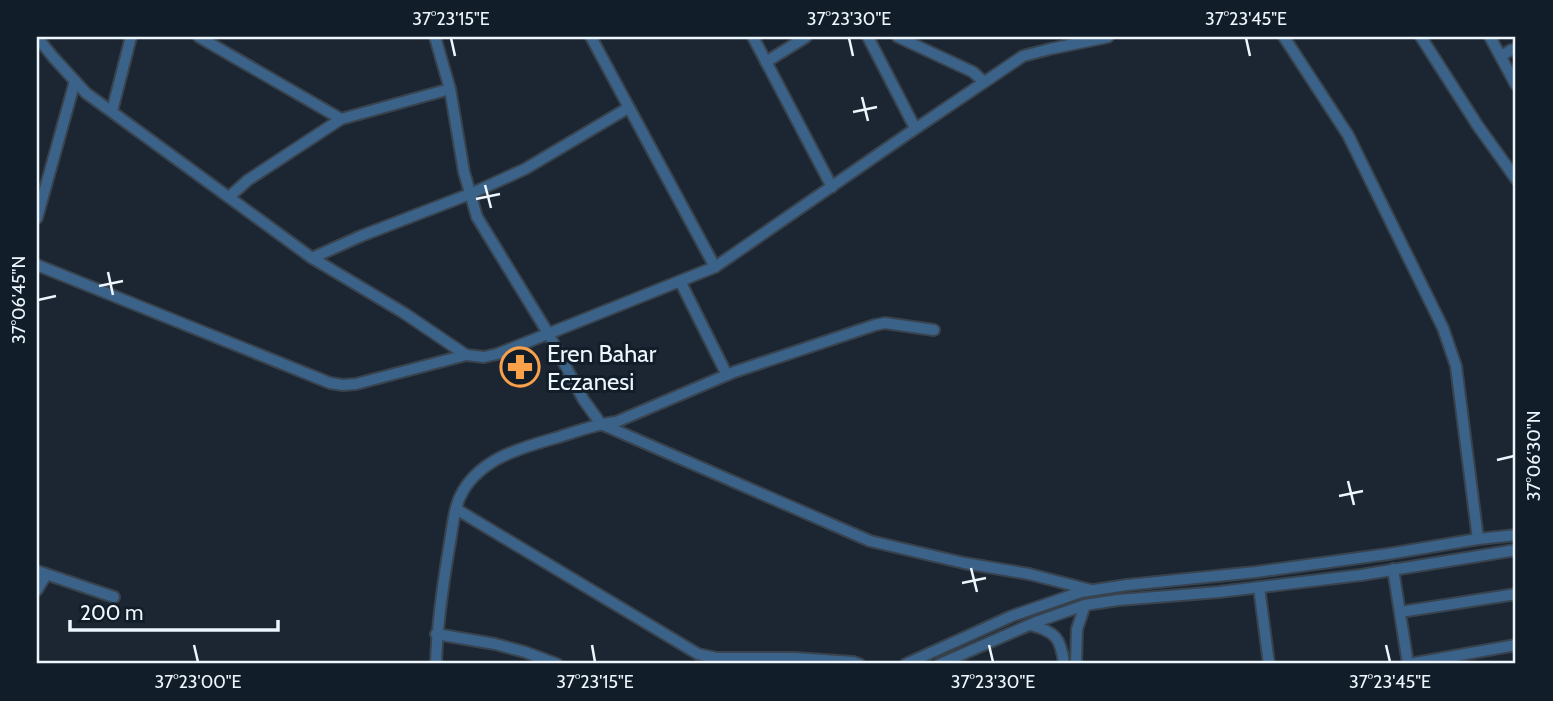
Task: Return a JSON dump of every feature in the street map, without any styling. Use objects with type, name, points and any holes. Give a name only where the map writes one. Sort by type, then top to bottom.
[{"type":"street","points":[[37,37],[86,93],[312,258],[404,313],[466,355]]},
{"type":"street","points":[[112,111],[131,37]]},
{"type":"street","points":[[199,37],[341,119]]},
{"type":"street","points":[[435,37],[450,89],[464,172],[477,217],[548,333],[583,399],[601,424],[870,541],[964,563],[1029,574],[1091,590]]},
{"type":"street","points":[[591,37],[716,267]]},
{"type":"street","points":[[752,37],[832,187]]},
{"type":"street","points":[[766,62],[806,37]]},
{"type":"street","points":[[868,37],[915,128]]},
{"type":"street","points":[[898,37],[973,72],[984,82]]},
{"type":"street","points":[[1045,37],[1050,49]]},
{"type":"street","points":[[37,265],[330,383],[356,384],[466,355],[497,354],[716,267],[1023,56],[1108,37]]},
{"type":"street","points":[[1284,37],[1348,135],[1443,328],[1456,366],[1478,539]]},
{"type":"street","points":[[1421,37],[1478,126],[1516,179]]},
{"type":"street","points":[[1490,37],[1516,85]]},
{"type":"street","points":[[1501,56],[1516,49]]},
{"type":"street","points":[[37,218],[75,82]]},
{"type":"street","points":[[229,197],[248,180],[341,119],[450,89]]},
{"type":"street","points":[[312,258],[526,169],[628,108]]},
{"type":"street","points":[[680,281],[727,375]]},
{"type":"street","points":[[436,664],[439,603],[456,509],[471,480],[500,457],[601,424],[616,422],[727,375],[874,325],[894,324],[934,330]]},
{"type":"street","points":[[456,509],[698,654],[859,664]]},
{"type":"street","points":[[906,664],[1012,616],[1091,590],[1256,572],[1516,535]]},
{"type":"street","points":[[940,664],[1030,625],[1085,605],[1259,587],[1516,550]]},
{"type":"street","points":[[1393,569],[1408,664],[1516,645]]},
{"type":"street","points":[[37,590],[41,573],[114,597]]},
{"type":"street","points":[[1259,587],[1269,664]]},
{"type":"street","points":[[1400,612],[1516,594]]},
{"type":"street","points":[[1076,659],[1077,629],[1085,605]]},
{"type":"street","points":[[1030,625],[1047,630],[1056,637],[1062,649],[1064,664]]},
{"type":"street","points":[[436,634],[495,644],[557,664]]},
{"type":"street","points":[[1062,649],[1073,644],[1076,659]]},
{"type":"place","name":"Eren Bahar Eczanesi","points":[[520,367]]}]
